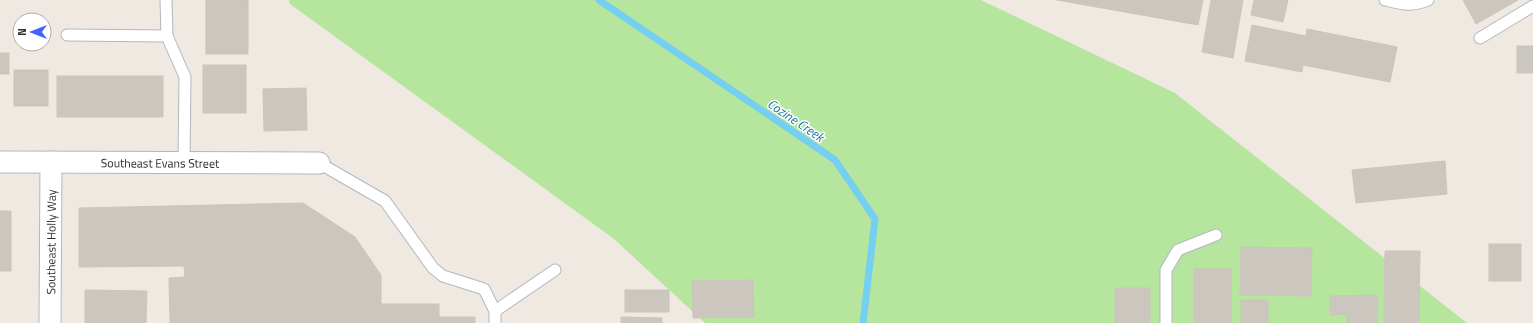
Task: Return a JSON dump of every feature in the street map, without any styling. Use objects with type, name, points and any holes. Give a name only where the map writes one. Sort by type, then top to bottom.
[{"type":"street","name":"Southeast Evans Street","points":[[0,162],[319,163]]},
{"type":"street","name":"Southeast Holly Way","points":[[50,323],[51,162]]},
{"type":"lane","points":[[166,0],[167,36],[185,77],[184,162]]},
{"type":"lane","points":[[1385,0],[1399,4],[1416,5],[1428,0]]},
{"type":"lane","points":[[1480,38],[1533,6]]},
{"type":"lane","points":[[67,35],[167,36]]},
{"type":"lane","points":[[319,163],[385,201],[433,268],[443,276],[484,289],[495,311],[494,323]]},
{"type":"lane","points":[[1166,323],[1166,270],[1178,250],[1216,235]]},
{"type":"lane","points":[[495,311],[555,270]]},
{"type":"green space","points":[[289,0],[981,0],[1175,93],[1467,323],[705,323],[614,239],[290,4]]},
{"type":"building","points":[[206,0],[248,0],[248,54],[206,54]]},
{"type":"building","points":[[1057,0],[1203,0],[1198,25]]},
{"type":"building","points":[[1211,0],[1243,0],[1233,58],[1202,52]]},
{"type":"building","points":[[1254,0],[1288,0],[1283,22],[1251,15]]},
{"type":"building","points":[[1463,0],[1518,0],[1476,24]]},
{"type":"building","points":[[1252,25],[1306,36],[1307,29],[1397,47],[1390,82],[1303,65],[1302,72],[1245,61]]},
{"type":"building","points":[[1517,46],[1533,46],[1533,73],[1517,73]]},
{"type":"building","points":[[0,53],[9,53],[9,74],[0,74]]},
{"type":"building","points":[[203,65],[246,65],[246,113],[203,113]]},
{"type":"building","points":[[14,70],[48,70],[48,106],[14,106]]},
{"type":"building","points":[[57,76],[163,76],[163,117],[57,117]]},
{"type":"building","points":[[306,88],[307,130],[264,131],[263,89]]},
{"type":"building","points":[[1445,161],[1447,194],[1356,203],[1352,170]]},
{"type":"building","points":[[303,203],[355,237],[381,275],[381,304],[439,304],[439,317],[475,317],[475,323],[170,323],[169,278],[185,277],[184,266],[79,267],[79,208]]},
{"type":"building","points":[[0,211],[11,211],[11,271],[0,271]]},
{"type":"building","points":[[1489,244],[1521,244],[1521,281],[1489,281]]},
{"type":"building","points":[[1241,247],[1312,248],[1311,296],[1240,295]]},
{"type":"building","points":[[1385,251],[1420,251],[1419,323],[1384,323]]},
{"type":"building","points":[[1194,269],[1231,269],[1231,323],[1194,323]]},
{"type":"building","points":[[753,280],[754,317],[693,318],[692,281]]},
{"type":"building","points":[[1115,288],[1150,288],[1150,323],[1115,323]]},
{"type":"building","points":[[85,290],[147,291],[146,323],[85,323]]},
{"type":"building","points":[[625,290],[669,290],[669,312],[625,312]]},
{"type":"building","points":[[1377,295],[1377,323],[1347,323],[1346,314],[1330,315],[1330,296]]},
{"type":"building","points":[[1241,300],[1268,300],[1268,323],[1241,323]]},
{"type":"building","points":[[621,317],[662,318],[662,323],[621,323]]},
{"type":"waterway","name":"Cozine Creek","points":[[599,0],[835,160],[875,219],[863,323]]}]
